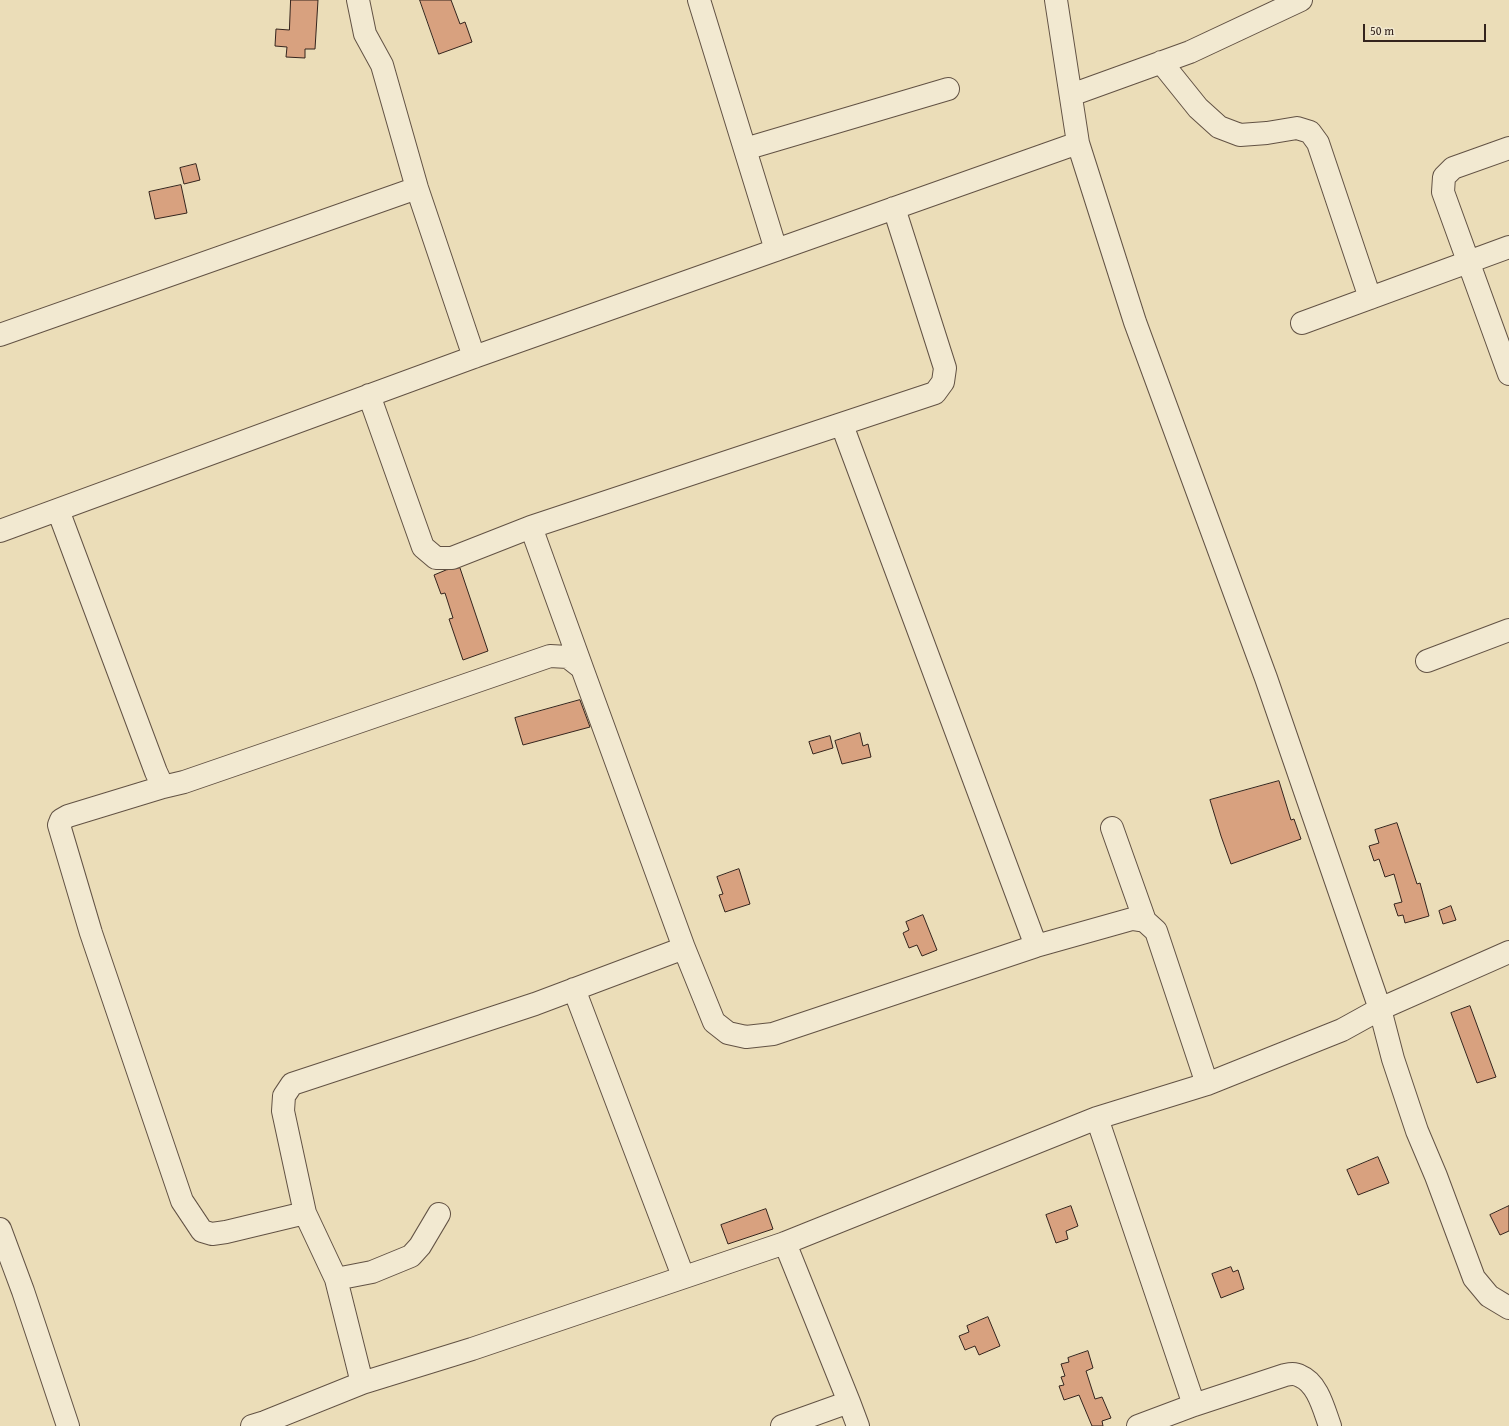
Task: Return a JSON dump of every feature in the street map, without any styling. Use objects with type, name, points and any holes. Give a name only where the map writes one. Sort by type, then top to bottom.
[{"type":"street","points":[[358,0],[365,34],[382,65],[417,188],[474,357]]},
{"type":"street","points":[[699,0],[776,250]]},
{"type":"street","points":[[1056,0],[1078,143],[1135,322],[1266,678],[1380,1009],[1393,1059],[1417,1131],[1436,1176],[1474,1278],[1489,1296],[1509,1308]]},
{"type":"street","points":[[1071,95],[1190,52],[1301,0]]},
{"type":"street","points":[[1161,62],[1198,108],[1219,127],[1240,135],[1267,134],[1297,128],[1310,132],[1318,143],[1370,298]]},
{"type":"street","points":[[745,149],[948,89]]},
{"type":"street","points":[[0,531],[474,357],[1078,143]]},
{"type":"street","points":[[1509,148],[1453,168],[1444,177],[1443,192],[1509,374]]},
{"type":"street","points":[[2,329],[417,188]]},
{"type":"street","points":[[369,395],[423,547],[436,558],[452,558],[531,527],[935,393],[943,382],[945,368],[894,208]]},
{"type":"street","points":[[1302,323],[1509,247]]},
{"type":"street","points":[[842,425],[1036,946]]},
{"type":"street","points":[[58,510],[156,772],[163,787]]},
{"type":"street","points":[[531,527],[684,948],[714,1022],[728,1033],[746,1037],[773,1034],[1036,946],[1132,919],[1145,921]]},
{"type":"street","points":[[1427,660],[1509,630]]},
{"type":"street","points":[[305,1213],[212,1234],[202,1231],[182,1201],[91,933],[59,825],[61,820],[68,816],[184,782],[550,656],[568,657],[582,668]]},
{"type":"street","points":[[1112,828],[1145,921],[1156,931],[1208,1084]]},
{"type":"street","points":[[362,1383],[336,1279],[305,1213],[283,1111],[284,1096],[292,1084],[528,1006],[684,948]]},
{"type":"street","points":[[261,1425],[362,1383],[472,1349],[785,1242],[1097,1118],[1208,1084],[1342,1030],[1380,1009],[1509,952]]},
{"type":"street","points":[[574,989],[683,1276]]},
{"type":"street","points":[[1097,1118],[1194,1405]]},
{"type":"street","points":[[336,1279],[372,1272],[410,1256],[420,1246],[439,1214]]},
{"type":"street","points":[[0,1229],[23,1291],[68,1426]]},
{"type":"street","points":[[785,1242],[858,1426]]},
{"type":"street","points":[[1138,1426],[1194,1405],[1285,1375],[1295,1374],[1302,1376],[1315,1388],[1330,1426]]},
{"type":"street","points":[[782,1426],[849,1402]]},
{"type":"building","points":[[291,0],[318,0],[315,49],[305,49],[305,58],[286,57],[287,47],[275,46],[276,29],[289,30]]},
{"type":"building","points":[[420,0],[451,0],[460,24],[465,22],[472,42],[439,54]]},
{"type":"building","points":[[196,164],[200,180],[184,184],[180,168]]},
{"type":"building","points":[[181,185],[187,213],[155,219],[149,192]]},
{"type":"building","points":[[460,568],[488,651],[463,660],[449,619],[453,618],[445,593],[441,594],[434,575],[446,570]]},
{"type":"building","points":[[580,700],[590,727],[523,745],[515,718]]},
{"type":"building","points":[[860,733],[863,746],[868,744],[871,757],[842,764],[835,741]]},
{"type":"building","points":[[830,736],[833,748],[813,754],[809,742]]},
{"type":"building","points":[[1279,781],[1291,820],[1294,819],[1301,839],[1231,864],[1210,800]]},
{"type":"building","points":[[1397,823],[1417,884],[1420,883],[1429,916],[1405,923],[1403,915],[1398,916],[1394,904],[1402,902],[1394,874],[1385,877],[1379,859],[1374,861],[1369,846],[1379,843],[1375,830]]},
{"type":"building","points":[[739,869],[750,904],[725,912],[719,895],[723,894],[717,877]]},
{"type":"building","points":[[1451,906],[1456,920],[1443,924],[1439,911]]},
{"type":"building","points":[[923,915],[937,950],[922,956],[917,945],[909,948],[903,933],[909,930],[906,922]]},
{"type":"building","points":[[1470,1006],[1496,1077],[1477,1083],[1451,1013]]},
{"type":"building","points":[[1378,1157],[1389,1183],[1358,1195],[1347,1170]]},
{"type":"building","points":[[1071,1206],[1078,1226],[1066,1231],[1068,1239],[1056,1243],[1046,1215]]},
{"type":"building","points":[[1509,1206],[1509,1231],[1500,1235],[1490,1215]]},
{"type":"building","points":[[766,1209],[773,1229],[728,1244],[721,1225]]},
{"type":"building","points":[[1231,1267],[1233,1272],[1238,1270],[1244,1289],[1221,1298],[1212,1274]]},
{"type":"building","points":[[988,1317],[1000,1346],[979,1355],[975,1346],[965,1350],[959,1336],[969,1332],[967,1326]]},
{"type":"building","points":[[1088,1351],[1093,1368],[1086,1371],[1095,1399],[1102,1397],[1111,1418],[1102,1421],[1103,1426],[1092,1426],[1079,1395],[1064,1400],[1059,1386],[1064,1385],[1061,1377],[1065,1376],[1061,1364],[1069,1362],[1068,1358]]}]
